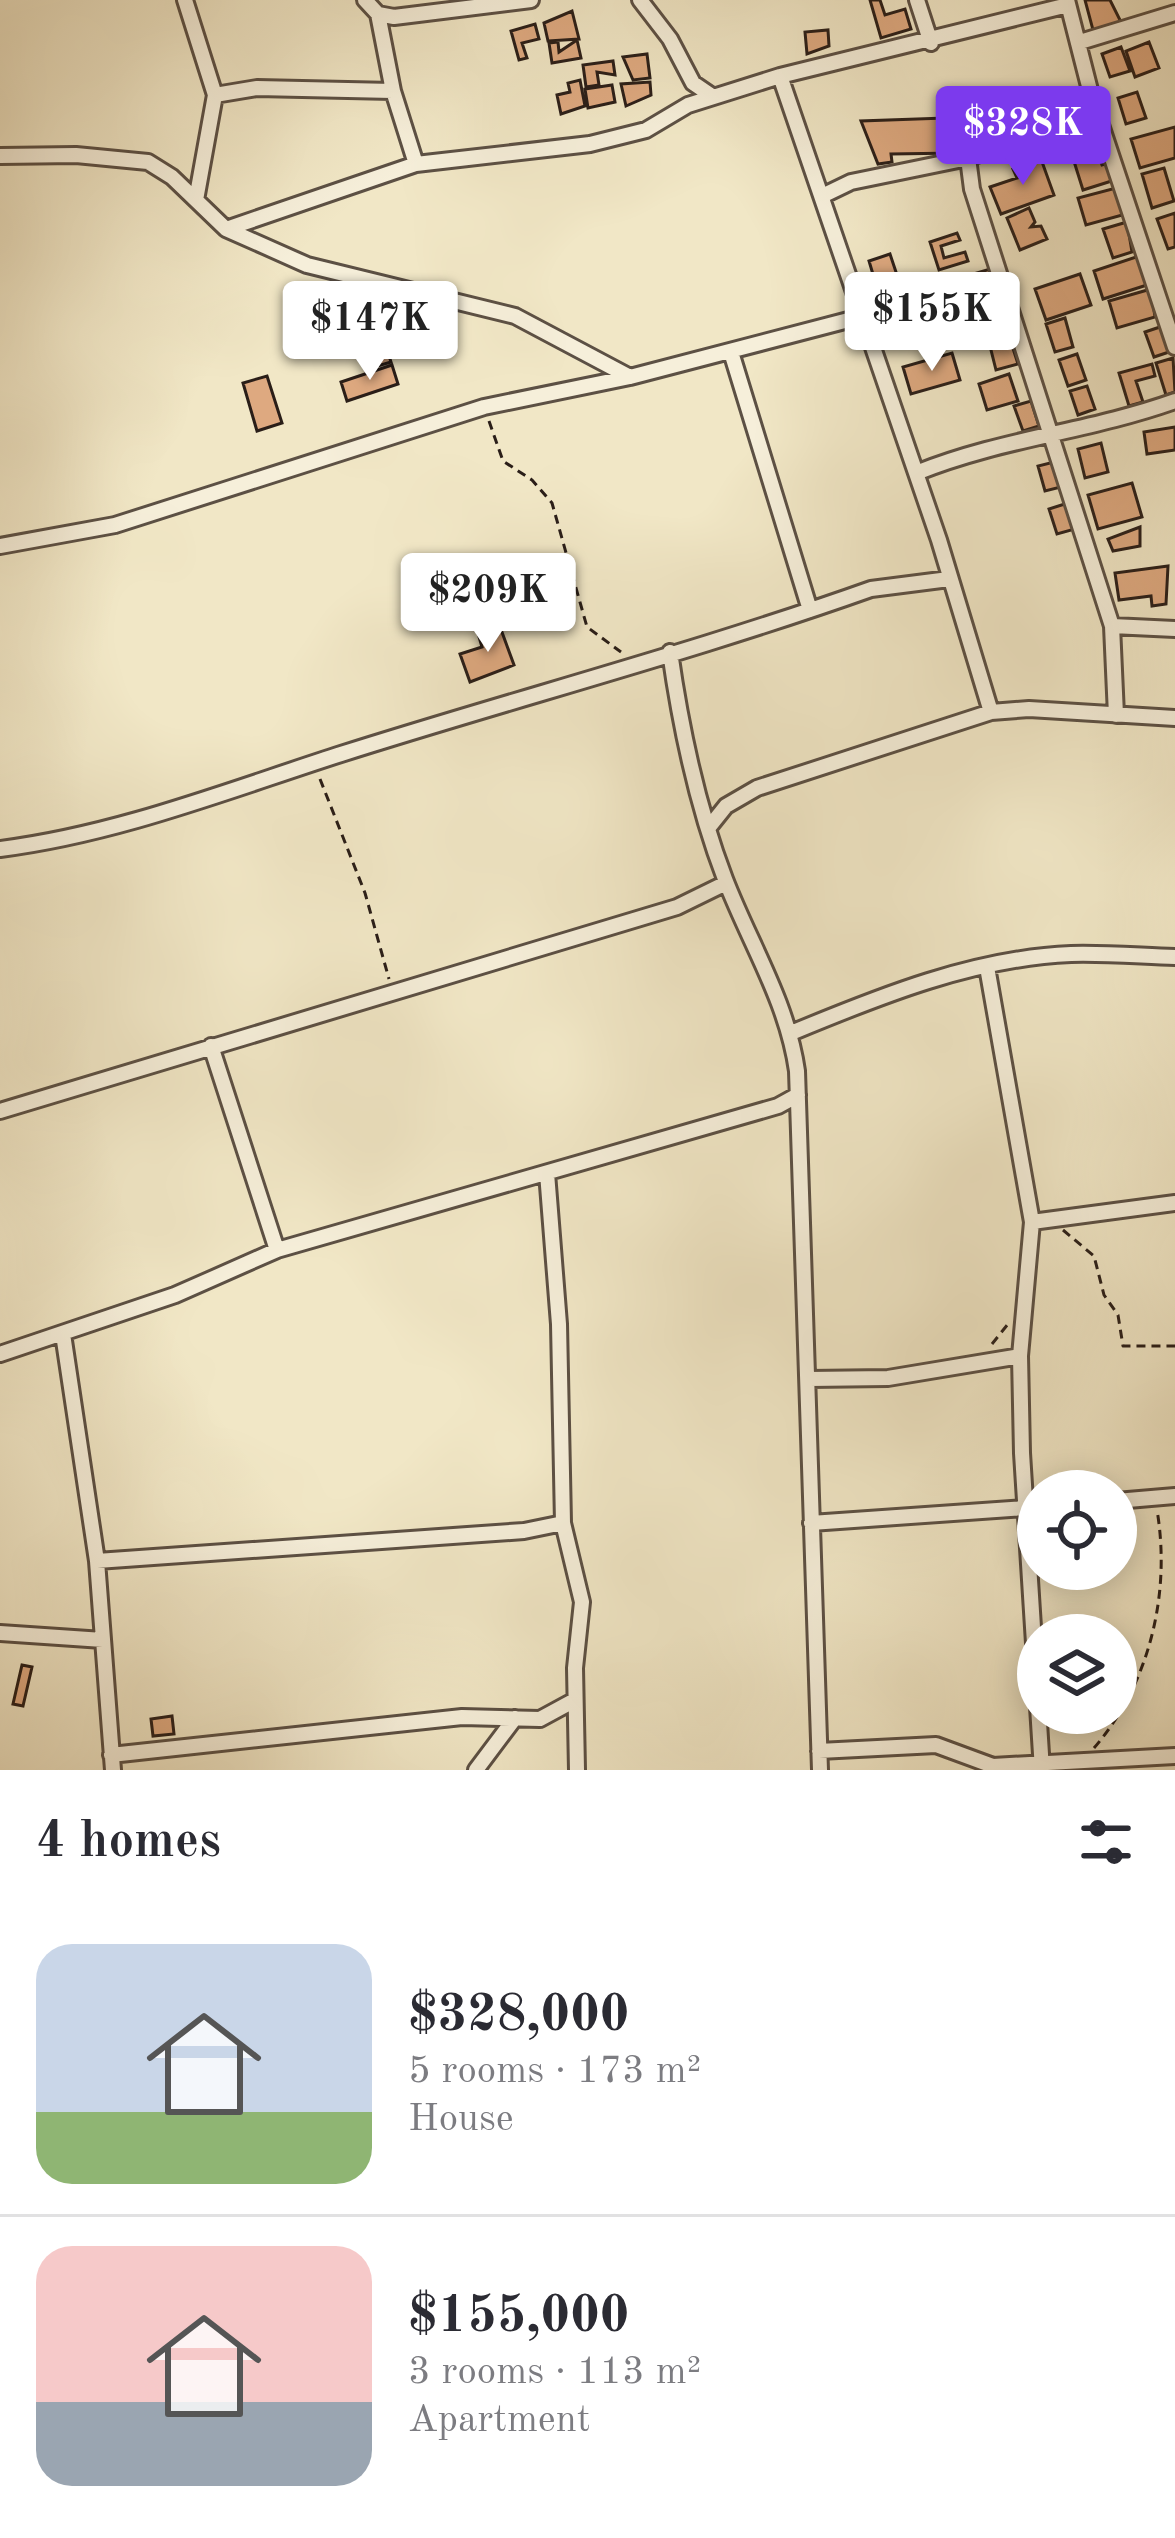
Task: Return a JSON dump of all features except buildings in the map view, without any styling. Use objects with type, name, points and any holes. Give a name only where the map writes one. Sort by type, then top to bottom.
[{"type":"street","points":[[185,0],[215,94],[196,200]]},
{"type":"street","points":[[365,0],[378,14],[393,92],[416,164]]},
{"type":"street","points":[[378,14],[437,14],[531,0]]},
{"type":"street","points":[[640,0],[670,39],[693,82],[712,96]]},
{"type":"street","points":[[917,0],[932,43]]},
{"type":"street","points":[[226,230],[416,164],[590,145],[646,130],[712,96],[932,43],[1067,3],[1174,340]]},
{"type":"street","points":[[1081,42],[1175,13]]},
{"type":"street","points":[[780,76],[916,473],[991,712]]},
{"type":"street","points":[[215,94],[257,88],[393,92]]},
{"type":"street","points":[[823,196],[851,182],[968,158],[1098,112]]},
{"type":"street","points":[[0,156],[76,154],[148,162],[226,230],[308,265],[515,316],[630,377]]},
{"type":"street","points":[[968,158],[972,190],[1112,626],[1116,715]]},
{"type":"street","points":[[0,546],[116,525],[484,407],[630,377],[860,317]]},
{"type":"street","points":[[731,352],[810,610]]},
{"type":"street","points":[[916,473],[1019,437],[1104,424],[1175,400]]},
{"type":"street","points":[[0,849],[140,820],[871,589],[949,579]]},
{"type":"street","points":[[1112,626],[1175,629]]},
{"type":"street","points":[[670,652],[683,735],[726,883],[791,1033],[798,1096],[820,1770]]},
{"type":"street","points":[[710,826],[726,806],[757,788],[991,712],[1175,718]]},
{"type":"street","points":[[1,1105],[677,907],[726,883]]},
{"type":"street","points":[[791,1033],[924,981],[987,967],[1069,954],[1175,957]]},
{"type":"street","points":[[987,967],[1032,1222],[1020,1356],[1028,1470]]},
{"type":"street","points":[[211,1046],[278,1250]]},
{"type":"street","points":[[0,1354],[175,1295],[278,1250],[798,1096]]},
{"type":"street","points":[[547,1173],[559,1324],[563,1522],[582,1602],[575,1700],[577,1770]]},
{"type":"street","points":[[1032,1222],[1175,1203]]},
{"type":"street","points":[[63,1334],[97,1561],[112,1762],[462,1717],[540,1719],[575,1700]]},
{"type":"street","points":[[808,1379],[887,1378],[1020,1356]]},
{"type":"street","points":[[1137,1499],[1175,1496]]},
{"type":"street","points":[[811,1523],[1017,1509]]},
{"type":"street","points":[[97,1561],[524,1531],[563,1522]]},
{"type":"street","points":[[1034,1590],[1041,1767]]},
{"type":"street","points":[[0,1633],[103,1640]]},
{"type":"street","points":[[476,1770],[515,1718]]},
{"type":"street","points":[[820,1751],[936,1745],[992,1766],[1041,1767],[1085,1758],[1175,1756]]},
{"type":"path","points":[[484,407],[503,460],[532,480],[552,503],[587,627],[631,662]]},
{"type":"path","points":[[314,764],[365,892],[393,993]]},
{"type":"path","points":[[1054,1216],[1094,1256],[1103,1295],[1118,1315],[1123,1346],[1175,1346]]},
{"type":"path","points":[[980,1360],[1027,1303]]},
{"type":"path","points":[[1085,1758],[1133,1688],[1155,1628],[1162,1540],[1155,1498]]}]
